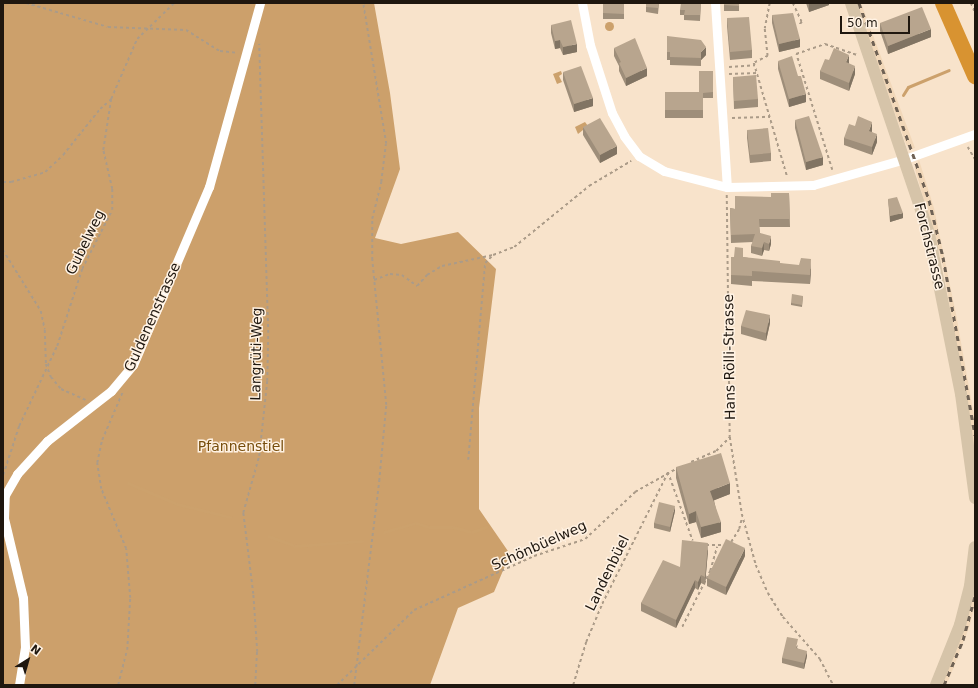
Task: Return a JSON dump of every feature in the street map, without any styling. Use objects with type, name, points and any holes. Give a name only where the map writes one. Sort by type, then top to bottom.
[{"type":"highway","points":[[943,3],[975,76]]},
{"type":"highway","points":[[953,3],[975,53]]},
{"type":"main road","name":"Forchstrasse","points":[[851,3],[905,159],[929,234],[961,394],[975,498]]},
{"type":"main road","points":[[936,685],[962,618],[975,547]]},
{"type":"street","name":"Guldenenstrasse","points":[[19,685],[25,647],[23,598],[4,518],[5,495],[17,474],[41,446],[127,374],[142,345],[209,187],[248,52],[260,3]]},
{"type":"street","points":[[582,3],[590,45],[602,87],[621,130],[639,156],[664,171],[727,187],[813,185],[905,159],[974,134]]},
{"type":"street","points":[[715,3],[727,187]]},
{"type":"path","points":[[26,3],[108,28],[186,30],[220,51],[248,52]]},
{"type":"path","name":"Gubelweg","points":[[3,475],[19,426],[48,371],[82,269],[112,210],[112,189],[103,150],[111,99],[130,52],[145,30],[174,3]]},
{"type":"path","points":[[354,685],[386,405],[374,280],[372,219],[381,182],[386,144],[363,3]]},
{"type":"path","points":[[770,3],[765,29],[768,56],[756,60],[755,65],[790,186]]},
{"type":"path","points":[[793,3],[802,22],[799,26]]},
{"type":"path","points":[[971,3],[975,12]]},
{"type":"path","name":"Langrüti-Weg","points":[[256,685],[255,621],[243,513],[259,456],[267,381],[268,333],[259,41]]},
{"type":"path","points":[[835,179],[796,54],[825,44],[862,57]]},
{"type":"path","points":[[720,70],[755,65]]},
{"type":"path","points":[[720,70],[757,73]]},
{"type":"path","points":[[3,182],[11,182],[45,172],[63,155],[100,109],[111,99]]},
{"type":"path","points":[[723,118],[770,117]]},
{"type":"path","points":[[972,153],[975,159]]},
{"type":"path","points":[[374,280],[390,274],[402,275],[417,286],[427,275],[442,266],[493,255],[514,247],[590,186],[639,156]]},
{"type":"path","name":"Hans Rölli-Strasse","points":[[727,187],[730,437],[742,514],[756,565],[771,597],[783,618],[820,659],[833,685]]},
{"type":"path","points":[[3,250],[41,311],[48,371],[61,389],[77,397],[95,402]]},
{"type":"path","points":[[468,460],[484,271],[485,263],[493,255]]},
{"type":"path","points":[[118,685],[127,650],[130,598],[126,556],[102,489],[97,464],[102,440],[124,391],[127,374]]},
{"type":"path","points":[[689,463],[716,451],[730,437]]},
{"type":"path","name":"Schönbüelweg","points":[[337,685],[357,663],[414,610],[534,556],[585,539],[635,492],[668,472],[682,466]]},
{"type":"path","points":[[668,472],[689,536],[695,543]]},
{"type":"path","name":"Landenbüel","points":[[573,685],[586,642],[602,604],[668,472]]},
{"type":"path","points":[[705,545],[717,547],[734,539],[742,514]]},
{"type":"path","points":[[682,627],[710,571],[717,547]]},
{"type":"shaded area","points":[[856,3],[861,3],[915,148],[910,149],[906,144]]},
{"type":"shaded area","points":[[607,22],[611,22],[613,26],[611,30],[607,30],[605,28],[605,24]]},
{"type":"shaded area","points":[[561,71],[562,74],[559,76],[562,82],[557,84],[553,74]]},
{"type":"shaded area","points":[[585,122],[588,126],[578,134],[575,127]]},
{"type":"shaded area","points":[[919,160],[934,208],[956,314],[975,421],[975,457],[943,266],[915,169]]},
{"type":"shaded area","points":[[975,579],[975,604],[970,625],[946,685],[940,685]]},
{"type":"green space","name":"Pfannenstiel","points":[[3,3],[374,3],[390,93],[400,169],[375,238],[401,244],[458,232],[496,269],[479,408],[479,509],[510,554],[494,592],[458,608],[430,685],[3,685]]},
{"type":"building","points":[[603,3],[624,3],[624,14],[603,13]]},
{"type":"building","points":[[646,3],[659,3],[658,8],[646,7]]},
{"type":"building","points":[[681,3],[701,3],[700,15],[684,15],[685,10],[680,10]]},
{"type":"building","points":[[724,3],[739,3],[739,6],[724,5]]},
{"type":"building","points":[[922,7],[931,29],[888,46],[880,23]]},
{"type":"building","points":[[793,13],[800,39],[779,44],[772,15]]},
{"type":"building","points":[[749,17],[752,50],[730,52],[727,18]]},
{"type":"building","points":[[571,20],[577,44],[563,47],[560,40],[555,41],[551,25]]},
{"type":"building","points":[[667,36],[701,40],[706,47],[701,52],[701,58],[670,57],[670,52],[667,52]]},
{"type":"building","points":[[635,38],[647,68],[626,78],[619,63],[621,62],[614,48]]},
{"type":"building","points":[[834,48],[849,55],[846,62],[855,66],[849,83],[820,71],[825,59],[829,60]]},
{"type":"building","points":[[792,56],[798,76],[801,76],[806,94],[789,99],[778,61]]},
{"type":"building","points":[[581,66],[593,98],[574,104],[563,72]]},
{"type":"building","points":[[699,71],[713,71],[713,92],[699,92]]},
{"type":"building","points":[[756,75],[758,99],[734,101],[733,77]]},
{"type":"building","points":[[665,92],[703,92],[703,110],[665,110]]},
{"type":"building","points":[[809,116],[823,157],[806,162],[795,120]]},
{"type":"building","points":[[858,116],[872,122],[869,131],[877,134],[872,147],[844,138],[849,124],[855,126]]},
{"type":"building","points":[[600,118],[617,146],[600,155],[583,127]]},
{"type":"building","points":[[768,128],[771,153],[750,155],[747,130]]},
{"type":"building","points":[[771,193],[789,193],[790,219],[759,219],[760,233],[771,236],[769,244],[764,242],[762,248],[751,246],[755,234],[731,235],[730,208],[735,209],[735,196],[771,197]]},
{"type":"building","points":[[897,197],[903,213],[890,216],[888,199]]},
{"type":"building","points":[[735,247],[743,248],[743,257],[780,261],[780,263],[799,265],[801,258],[811,259],[810,275],[752,271],[752,276],[731,275],[731,257],[734,257]]},
{"type":"building","points":[[792,294],[803,296],[802,305],[791,303]]},
{"type":"building","points":[[746,310],[770,315],[766,333],[741,326]]},
{"type":"building","points":[[721,453],[730,483],[710,491],[721,522],[701,527],[696,511],[689,514],[676,467]]},
{"type":"building","points":[[659,502],[675,506],[670,527],[654,523]]},
{"type":"building","points":[[726,539],[745,548],[726,587],[707,578]]},
{"type":"building","points":[[682,540],[708,543],[705,577],[701,575],[698,582],[695,580],[676,620],[641,603],[663,560],[680,567]]},
{"type":"building","points":[[787,637],[798,639],[796,648],[807,651],[804,663],[782,658]]},
{"type":"waterway","points":[[903,95],[908,87],[949,70]]},
{"type":"waterway","points":[[128,483],[177,504],[230,517]]},
{"type":"waterway","points":[[384,532],[416,523],[429,527],[453,527],[472,532],[486,527]]},
{"type":"waterway","points":[[268,536],[295,546],[362,541]]},
{"type":"railway","points":[[859,3],[929,200],[943,257],[975,435]]},
{"type":"railway","points":[[944,685],[963,640],[975,596]]}]
